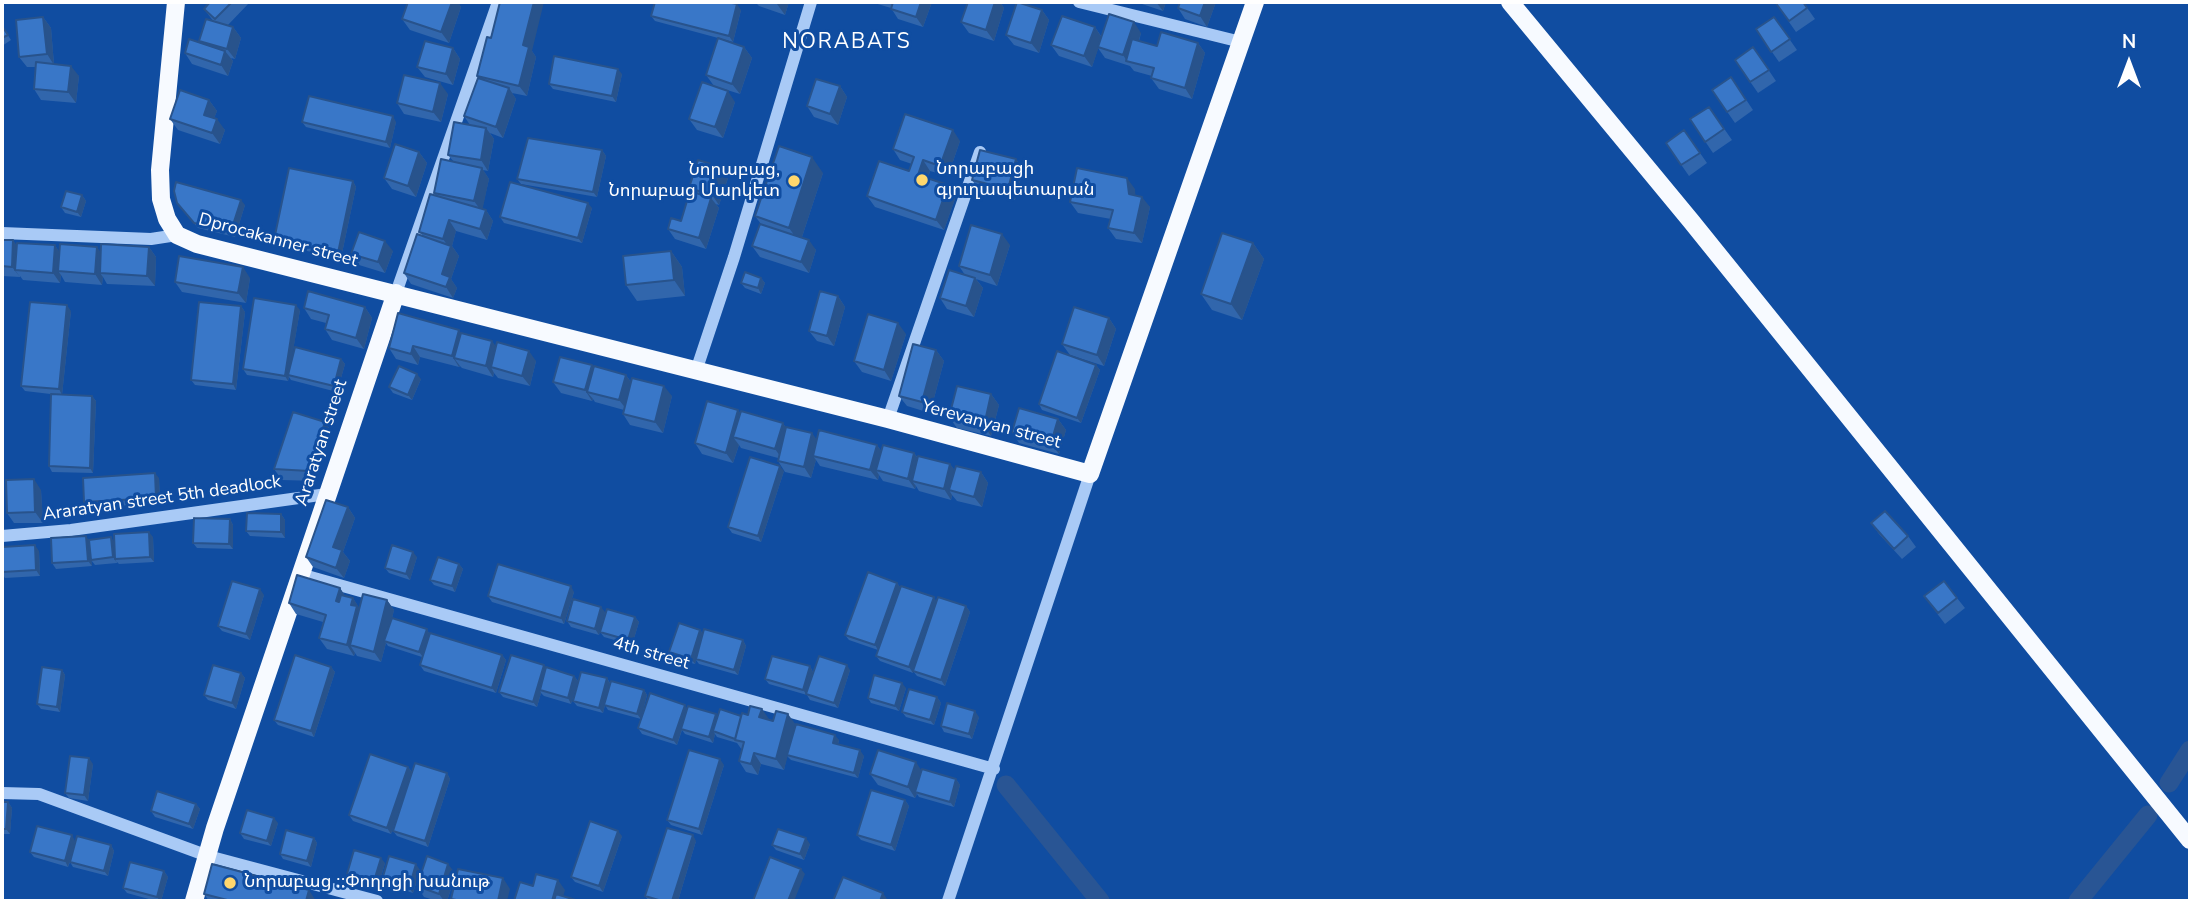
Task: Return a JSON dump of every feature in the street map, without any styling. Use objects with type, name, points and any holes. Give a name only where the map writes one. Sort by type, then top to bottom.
[{"type":"main road","name":"Dprocakanner street","points":[[176,2],[160,170],[161,200],[167,219],[177,234],[197,244],[396,293]]},
{"type":"main road","points":[[1090,474],[1255,2]]},
{"type":"main road","points":[[1510,2],[2190,840]]},
{"type":"main road","name":"Yerevanyan street","points":[[396,293],[888,419],[1090,474]]},
{"type":"main road","name":"Araratyan street","points":[[194,901],[300,573],[396,293]]},
{"type":"street","name":"Araratyan street","points":[[396,293],[498,2]]},
{"type":"street","points":[[696,371],[811,2]]},
{"type":"street","points":[[1079,2],[1241,42]]},
{"type":"street","points":[[888,419],[980,152]]},
{"type":"street","points":[[2,233],[151,239],[177,234]]},
{"type":"street","points":[[948,901],[1090,474]]},
{"type":"street","name":"Araratyan street 5th deadlock","points":[[2,536],[71,530],[327,494]]},
{"type":"street","name":"4th street","points":[[300,573],[994,769]]},
{"type":"street","points":[[2,793],[39,794],[208,856],[377,901]]},
{"type":"building","points":[[210,2],[232,2],[215,19],[204,9]]},
{"type":"building","points":[[408,2],[452,2],[441,32],[402,19]]},
{"type":"building","points":[[500,2],[534,2],[523,45],[529,47],[519,86],[477,76]]},
{"type":"building","points":[[655,2],[737,4],[729,36],[651,16]]},
{"type":"building","points":[[893,2],[921,2],[916,17],[891,9]]},
{"type":"building","points":[[968,2],[995,2],[986,30],[961,22]]},
{"type":"building","points":[[1017,2],[1042,10],[1031,43],[1006,35]]},
{"type":"building","points":[[1180,2],[1205,2],[1200,16],[1178,8]]},
{"type":"building","points":[[1775,2],[1803,2],[1807,8],[1789,21]]},
{"type":"building","points":[[1109,14],[1134,22],[1123,55],[1098,47]]},
{"type":"building","points":[[1062,16],[1095,27],[1084,56],[1051,45]]},
{"type":"building","points":[[43,17],[47,54],[19,57],[16,20]]},
{"type":"building","points":[[1774,17],[1790,39],[1771,52],[1756,29]]},
{"type":"building","points":[[206,19],[233,27],[227,49],[199,41]]},
{"type":"building","points":[[2,26],[8,35],[2,38]]},
{"type":"building","points":[[1161,32],[1198,43],[1185,88],[1151,78],[1154,68],[1126,61],[1132,39],[1157,46]]},
{"type":"building","points":[[718,38],[744,47],[732,84],[706,75]]},
{"type":"building","points":[[189,39],[225,51],[221,65],[185,53]]},
{"type":"building","points":[[425,41],[453,48],[446,74],[417,67]]},
{"type":"building","points":[[1753,47],[1769,70],[1750,82],[1735,60]]},
{"type":"building","points":[[554,56],[618,69],[612,96],[549,84]]},
{"type":"building","points":[[36,62],[71,66],[68,92],[34,89]]},
{"type":"building","points":[[404,75],[440,83],[433,112],[397,103]]},
{"type":"building","points":[[1731,77],[1746,100],[1727,112],[1712,90]]},
{"type":"building","points":[[478,78],[509,88],[496,127],[464,116]]},
{"type":"building","points":[[816,79],[840,86],[830,114],[807,106]]},
{"type":"building","points":[[702,82],[728,91],[715,127],[689,119]]},
{"type":"building","points":[[180,90],[209,100],[204,115],[217,119],[212,133],[170,119]]},
{"type":"building","points":[[309,96],[393,116],[386,142],[302,122]]},
{"type":"building","points":[[1709,107],[1724,129],[1705,142],[1690,119]]},
{"type":"building","points":[[905,114],[953,130],[940,166],[923,160],[918,175],[948,185],[936,220],[867,196],[879,161],[909,171],[914,157],[893,149]]},
{"type":"building","points":[[454,122],[486,128],[481,160],[448,155]]},
{"type":"building","points":[[1684,130],[1700,153],[1681,165],[1666,143]]},
{"type":"building","points":[[528,138],[602,150],[593,192],[517,179]]},
{"type":"building","points":[[395,144],[419,152],[408,186],[384,178]]},
{"type":"building","points":[[779,146],[812,157],[789,228],[755,216]]},
{"type":"building","points":[[980,150],[1016,159],[1008,189],[972,180]]},
{"type":"building","points":[[441,159],[482,168],[474,201],[434,193]]},
{"type":"building","points":[[698,160],[721,167],[712,195],[689,188]]},
{"type":"building","points":[[289,168],[353,181],[338,253],[274,240]]},
{"type":"building","points":[[1077,168],[1127,178],[1129,194],[1142,197],[1134,233],[1108,228],[1113,210],[1070,202]]},
{"type":"building","points":[[176,182],[241,200],[231,231],[194,223],[177,203],[174,191]]},
{"type":"building","points":[[510,182],[588,203],[578,238],[500,217]]},
{"type":"building","points":[[66,191],[82,195],[77,212],[61,207]]},
{"type":"building","points":[[690,191],[711,198],[699,238],[668,229],[671,218],[681,221]]},
{"type":"building","points":[[430,194],[486,210],[480,229],[449,220],[443,239],[419,232]]},
{"type":"building","points":[[760,224],[809,240],[801,262],[752,246]]},
{"type":"building","points":[[971,225],[1002,234],[990,275],[959,266]]},
{"type":"building","points":[[359,232],[385,241],[378,262],[351,254]]},
{"type":"building","points":[[1222,233],[1253,243],[1231,304],[1201,294]]},
{"type":"building","points":[[417,234],[451,246],[442,274],[450,277],[446,287],[404,273]]},
{"type":"building","points":[[2,240],[13,240],[12,267],[2,266]]},
{"type":"building","points":[[17,243],[55,245],[53,273],[15,270]]},
{"type":"building","points":[[60,244],[97,247],[95,274],[58,271]]},
{"type":"building","points":[[101,244],[149,247],[147,276],[100,273]]},
{"type":"building","points":[[671,251],[674,280],[626,285],[623,256]]},
{"type":"building","points":[[179,256],[243,267],[238,293],[175,282]]},
{"type":"building","points":[[949,270],[975,278],[966,306],[940,298]]},
{"type":"building","points":[[745,272],[761,278],[758,288],[741,283]]},
{"type":"building","points":[[308,291],[365,307],[356,338],[325,329],[329,315],[304,308]]},
{"type":"building","points":[[820,291],[838,296],[827,336],[809,331]]},
{"type":"building","points":[[254,298],[296,305],[285,376],[243,369]]},
{"type":"building","points":[[30,302],[67,305],[59,389],[21,386]]},
{"type":"building","points":[[199,302],[241,306],[233,384],[191,380]]},
{"type":"building","points":[[1074,307],[1109,318],[1097,355],[1062,344]]},
{"type":"building","points":[[398,313],[459,330],[452,356],[413,346],[411,354],[389,348]]},
{"type":"building","points":[[868,314],[898,323],[884,370],[854,361]]},
{"type":"building","points":[[461,333],[492,341],[486,366],[454,358]]},
{"type":"building","points":[[497,342],[529,351],[522,376],[491,367]]},
{"type":"building","points":[[913,344],[936,350],[922,402],[899,396]]},
{"type":"building","points":[[295,347],[341,359],[334,386],[288,375]]},
{"type":"building","points":[[1057,351],[1096,365],[1077,418],[1039,404]]},
{"type":"building","points":[[560,357],[592,365],[585,390],[553,382]]},
{"type":"building","points":[[399,366],[417,374],[408,395],[389,387]]},
{"type":"building","points":[[594,366],[626,375],[619,400],[587,392]]},
{"type":"building","points":[[632,378],[664,386],[655,422],[623,414]]},
{"type":"building","points":[[957,386],[991,394],[984,426],[949,417]]},
{"type":"building","points":[[51,394],[92,396],[90,468],[49,466]]},
{"type":"building","points":[[707,401],[738,410],[726,453],[695,443]]},
{"type":"building","points":[[1019,408],[1058,419],[1051,443],[1012,432]]},
{"type":"building","points":[[741,411],[783,423],[775,449],[733,437]]},
{"type":"building","points":[[293,412],[325,422],[309,471],[274,469]]},
{"type":"building","points":[[786,427],[812,433],[804,467],[778,461]]},
{"type":"building","points":[[819,430],[877,445],[870,470],[813,456]]},
{"type":"building","points":[[883,445],[914,453],[908,479],[876,470]]},
{"type":"building","points":[[918,456],[950,464],[944,489],[912,481]]},
{"type":"building","points":[[750,457],[780,466],[758,536],[728,527]]},
{"type":"building","points":[[956,466],[981,472],[974,497],[949,490]]},
{"type":"building","points":[[155,473],[156,498],[84,502],[83,478]]},
{"type":"building","points":[[34,479],[35,512],[7,513],[6,480]]},
{"type":"building","points":[[326,500],[348,507],[333,547],[342,550],[336,568],[306,557]]},
{"type":"building","points":[[1885,511],[1908,536],[1894,549],[1871,523]]},
{"type":"building","points":[[247,513],[281,514],[281,532],[246,531]]},
{"type":"building","points":[[194,518],[230,519],[229,544],[193,543]]},
{"type":"building","points":[[149,532],[150,557],[115,559],[114,534]]},
{"type":"building","points":[[86,536],[88,561],[52,563],[51,538]]},
{"type":"building","points":[[111,537],[113,557],[91,560],[89,540]]},
{"type":"building","points":[[35,545],[36,570],[2,572],[2,547]]},
{"type":"building","points":[[392,545],[413,552],[406,574],[385,568]]},
{"type":"building","points":[[438,557],[459,564],[452,586],[430,580]]},
{"type":"building","points":[[498,564],[571,586],[561,618],[488,596]]},
{"type":"building","points":[[868,572],[897,583],[875,645],[845,635]]},
{"type":"building","points":[[297,575],[340,588],[336,601],[339,602],[341,595],[353,598],[351,605],[357,606],[347,645],[319,638],[326,615],[289,603]]},
{"type":"building","points":[[232,581],[260,589],[246,634],[218,626]]},
{"type":"building","points":[[1944,581],[1957,598],[1938,613],[1924,596]]},
{"type":"building","points":[[901,586],[934,597],[909,667],[876,656]]},
{"type":"building","points":[[363,594],[387,600],[374,652],[350,645]]},
{"type":"building","points":[[938,597],[966,606],[941,680],[913,671]]},
{"type":"building","points":[[573,599],[601,607],[595,629],[567,621]]},
{"type":"building","points":[[607,609],[635,617],[628,640],[600,632]]},
{"type":"building","points":[[392,618],[427,629],[419,652],[384,641]]},
{"type":"building","points":[[679,623],[700,630],[691,659],[669,652]]},
{"type":"building","points":[[704,629],[743,640],[734,670],[696,659]]},
{"type":"building","points":[[430,633],[502,655],[492,688],[420,665]]},
{"type":"building","points":[[295,655],[331,667],[311,731],[274,720]]},
{"type":"building","points":[[511,655],[544,665],[533,702],[499,692]]},
{"type":"building","points":[[772,656],[810,666],[803,690],[765,679]]},
{"type":"building","points":[[819,656],[847,665],[834,703],[806,694]]},
{"type":"building","points":[[213,665],[241,673],[232,703],[204,695]]},
{"type":"building","points":[[42,667],[62,670],[57,707],[37,704]]},
{"type":"building","points":[[546,667],[574,676],[568,698],[540,690]]},
{"type":"building","points":[[581,672],[607,678],[599,708],[573,701]]},
{"type":"building","points":[[874,675],[902,683],[895,706],[868,698]]},
{"type":"building","points":[[611,681],[644,690],[637,714],[604,705]]},
{"type":"building","points":[[909,689],[937,697],[930,720],[902,712]]},
{"type":"building","points":[[650,693],[685,705],[673,740],[638,728]]},
{"type":"building","points":[[947,703],[975,711],[969,734],[941,726]]},
{"type":"building","points":[[688,706],[716,714],[709,737],[681,729]]},
{"type":"building","points":[[750,706],[762,709],[759,717],[773,721],[776,711],[788,714],[776,759],[754,753],[751,764],[739,761],[744,742],[735,740],[742,713],[748,715]]},
{"type":"building","points":[[720,709],[741,716],[735,739],[713,731]]},
{"type":"building","points":[[796,724],[835,735],[833,743],[860,750],[854,773],[787,755]]},
{"type":"building","points":[[689,750],[720,759],[699,829],[667,820]]},
{"type":"building","points":[[878,750],[916,762],[908,787],[870,774]]},
{"type":"building","points":[[370,754],[408,767],[387,828],[349,815]]},
{"type":"building","points":[[70,756],[89,758],[84,795],[65,793]]},
{"type":"building","points":[[415,763],[447,773],[425,841],[393,831]]},
{"type":"building","points":[[922,769],[956,779],[950,802],[915,792]]},
{"type":"building","points":[[871,790],[905,800],[891,845],[857,835]]},
{"type":"building","points":[[157,791],[196,804],[189,824],[151,811]]},
{"type":"building","points":[[2,802],[8,802],[6,829],[2,829]]},
{"type":"building","points":[[247,810],[274,818],[267,841],[240,833]]},
{"type":"building","points":[[590,821],[618,831],[599,886],[571,877]]},
{"type":"building","points":[[37,826],[72,835],[65,861],[30,852]]},
{"type":"building","points":[[667,828],[693,835],[672,901],[662,901],[645,896]]},
{"type":"building","points":[[778,829],[806,838],[800,854],[772,845]]},
{"type":"building","points":[[286,830],[314,838],[307,861],[280,854]]},
{"type":"building","points":[[77,836],[111,845],[104,871],[70,862]]},
{"type":"building","points":[[354,850],[381,858],[374,881],[347,874]]},
{"type":"building","points":[[389,856],[416,864],[409,888],[382,880]]},
{"type":"building","points":[[427,856],[448,864],[439,894],[417,886]]},
{"type":"building","points":[[770,857],[801,869],[788,901],[753,901]]},
{"type":"building","points":[[130,862],[164,871],[157,897],[123,888]]},
{"type":"building","points":[[212,864],[309,890],[306,901],[231,901],[204,894]]},
{"type":"building","points":[[458,869],[503,878],[498,901],[451,899]]},
{"type":"building","points":[[536,874],[558,880],[552,901],[514,901],[520,882],[533,886]]},
{"type":"building","points":[[843,877],[883,893],[880,901],[833,901]]},
{"type":"building","points":[[556,894],[579,901],[554,901]]},
{"type":"waterway","points":[[2169,783],[2190,750]]},
{"type":"waterway","points":[[1006,785],[1100,901]]},
{"type":"waterway","points":[[2078,901],[2148,815]]},
{"type":"place","name":"Նորաբացի գյուղապետարան","points":[[922,180]]},
{"type":"place","name":"Նորաբաց, Նորաբաց Մարկետ","points":[[794,181]]},
{"type":"place","name":"Նորաբաց ։։Փողոցի խանութ","points":[[230,883]]},
{"type":"district","name":"NORABATS","points":[[847,43]]}]
